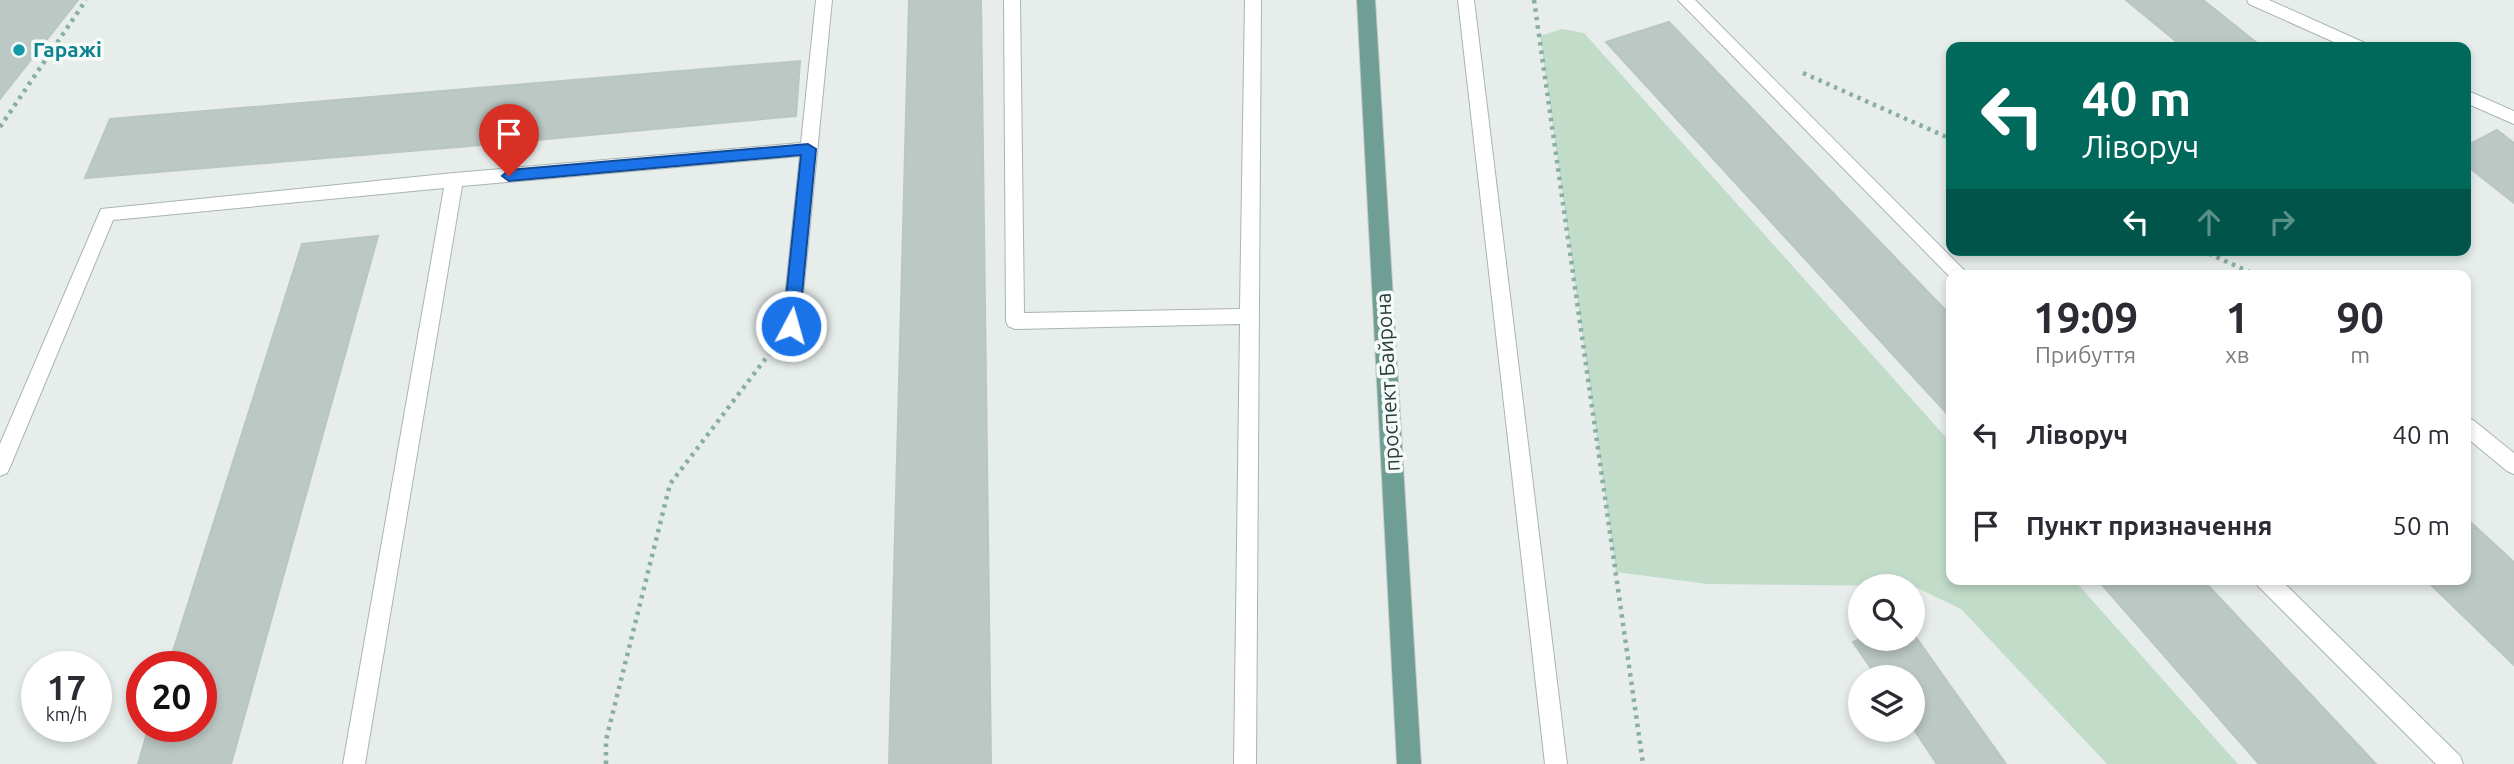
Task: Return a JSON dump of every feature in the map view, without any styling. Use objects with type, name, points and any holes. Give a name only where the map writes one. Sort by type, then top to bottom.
[{"type":"main road","name":"проспект Байрона","points":[[1366,0],[1409,764]]},
{"type":"lane","points":[[791,326],[824,0]]},
{"type":"lane","points":[[1012,0],[1015,321],[1248,316]]},
{"type":"lane","points":[[1245,764],[1253,0]]},
{"type":"lane","points":[[1466,0],[1556,764]]},
{"type":"lane","points":[[1686,0],[1955,270]]},
{"type":"lane","points":[[2255,0],[2347,42]]},
{"type":"lane","points":[[2471,98],[2514,118]]},
{"type":"lane","points":[[0,467],[107,214],[808,149]]},
{"type":"lane","points":[[354,764],[454,180]]},
{"type":"lane","points":[[2471,430],[2514,466]]},
{"type":"lane","points":[[2271,585],[2452,764]]},
{"type":"path","points":[[0,127],[86,0]]},
{"type":"path","points":[[1534,0],[1643,764]]},
{"type":"path","points":[[1798,71],[1946,137]]},
{"type":"path","points":[[2214,256],[2245,270]]},
{"type":"path","points":[[606,764],[606,740],[670,484],[791,326]]},
{"type":"green space","points":[[1562,29],[1584,33],[1946,437],[1946,585],[2078,585],[2238,764],[2107,764],[1961,609],[1925,592],[1925,574],[1848,574],[1848,585],[1708,584],[1616,572],[1540,36]]},
{"type":"building","name":"Гаражі","points":[[0,0],[78,0],[0,99]]},
{"type":"building","points":[[909,0],[981,0],[991,764],[889,764]]},
{"type":"building","points":[[2126,0],[2203,0],[2256,42],[2177,42]]},
{"type":"building","points":[[1669,22],[1946,311],[1946,413],[1606,42]]},
{"type":"building","points":[[800,61],[796,116],[85,178],[110,119]]},
{"type":"building","points":[[2497,130],[2514,143],[2514,203],[2471,169],[2471,143]]},
{"type":"building","points":[[378,236],[231,764],[138,764],[144,742],[217,742],[217,651],[173,651],[302,244]]},
{"type":"building","points":[[2471,523],[2514,562],[2514,665],[2431,585],[2471,585]]},
{"type":"building","points":[[2102,585],[2208,585],[2376,764],[2259,764]]},
{"type":"building","points":[[1925,650],[2006,764],[1937,764],[1922,742],[1925,742],[1925,665],[1869,665],[1859,651]]},
{"type":"place","name":"Гаражі","points":[[19,50]]},
{"type":"route","points":[[509,176],[808,149],[791,326]]}]
